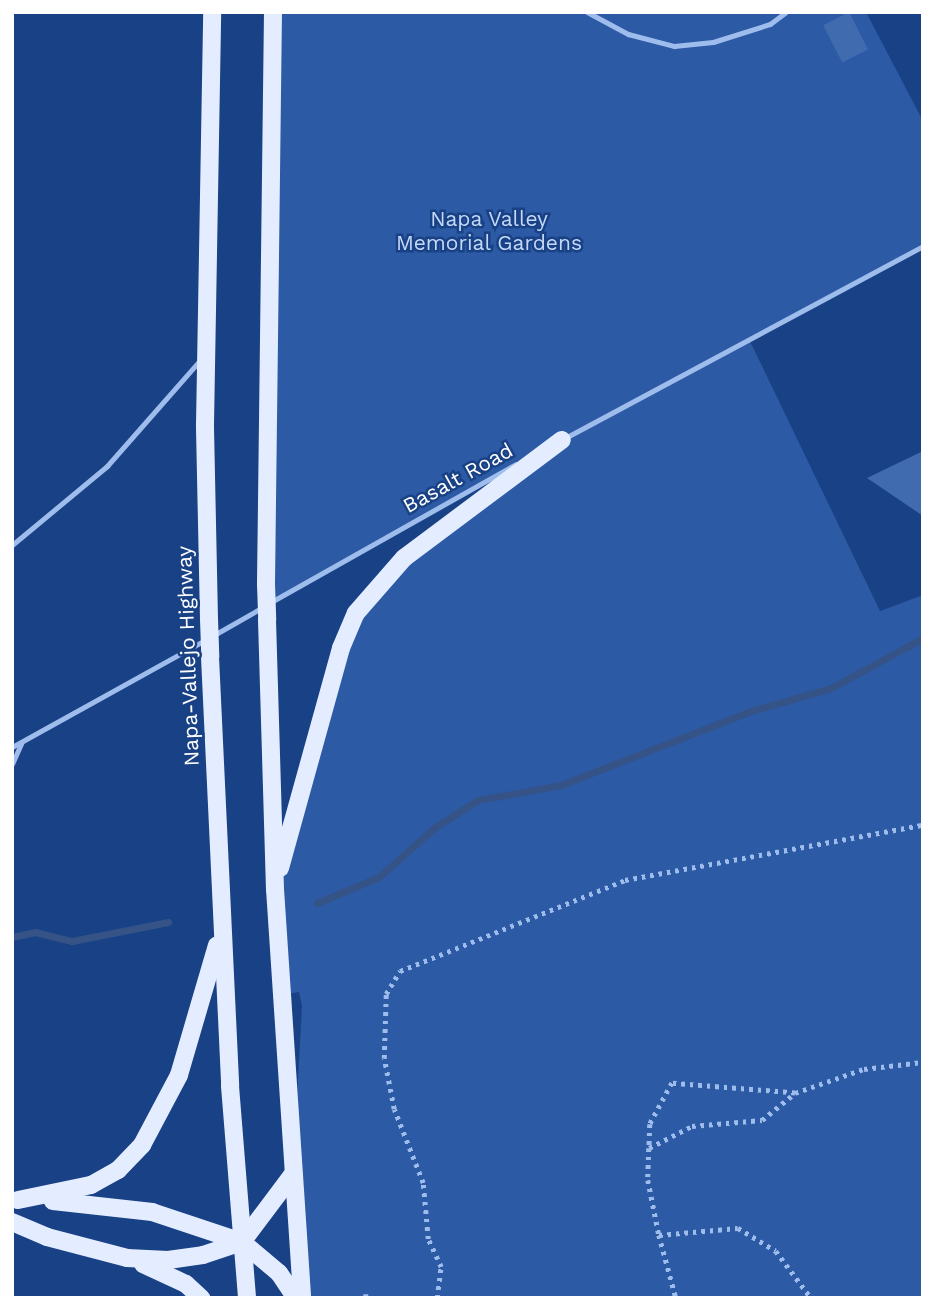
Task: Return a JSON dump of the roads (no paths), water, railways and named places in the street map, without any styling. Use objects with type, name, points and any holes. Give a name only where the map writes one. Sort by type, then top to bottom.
[{"type":"main road","name":"Napa-Vallejo Highway","points":[[212,12],[206,354],[210,657],[221,931],[247,1298]]},
{"type":"main road","points":[[273,12],[267,620],[275,889],[302,1298]]},
{"type":"main road","points":[[275,889],[341,649],[356,613],[404,558],[562,440]]},
{"type":"main road","points":[[15,1200],[91,1185],[118,1170],[142,1145],[179,1075],[221,931]]},
{"type":"main road","points":[[127,1258],[168,1260],[242,1242],[293,1174]]},
{"type":"main road","points":[[15,1200],[152,1212],[242,1242],[279,1273],[296,1298]]},
{"type":"main road","points":[[12,1222],[47,1237],[127,1258],[186,1284],[201,1298]]},
{"type":"lane","points":[[587,12],[628,34],[674,46],[713,42],[770,24],[786,12]]},
{"type":"lane","name":"Basalt Road","points":[[12,747],[562,440],[923,246]]},
{"type":"lane","points":[[12,545],[107,466],[206,354]]},
{"type":"lane","points":[[12,764],[22,742]]},
{"type":"waterway","points":[[317,903],[379,877],[434,828],[478,800],[561,785],[751,711],[831,688],[923,638]]},
{"type":"waterway","points":[[12,937],[35,932],[72,941],[168,922]]},
{"type":"park label","name":"Napa Valley Memorial Gardens","points":[[489,231]]}]
